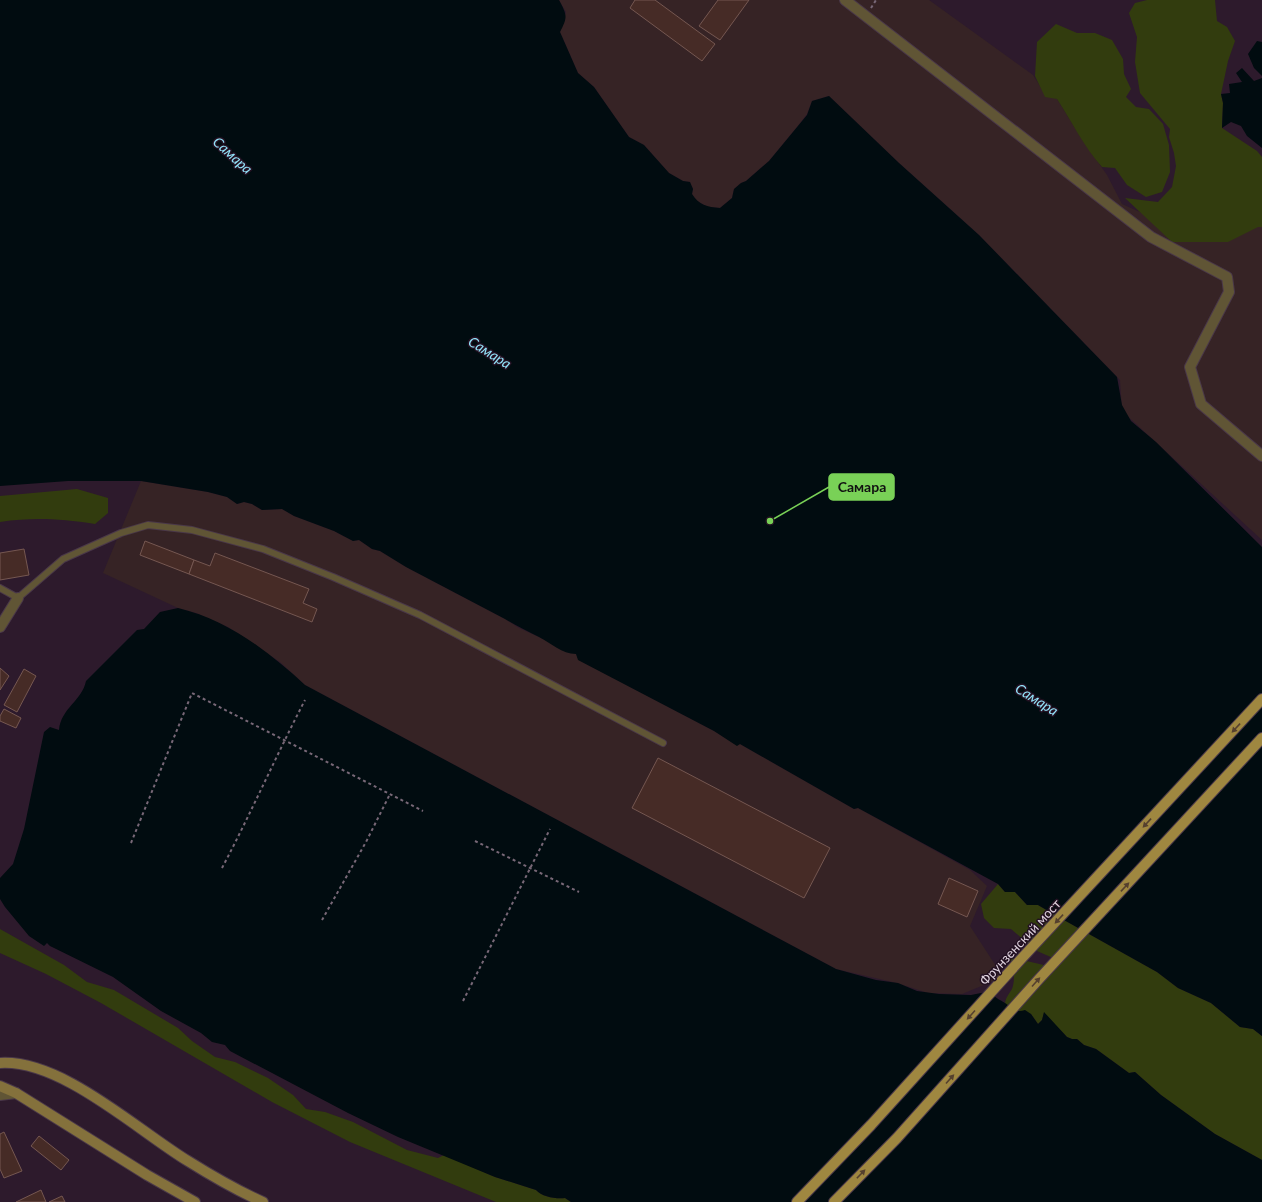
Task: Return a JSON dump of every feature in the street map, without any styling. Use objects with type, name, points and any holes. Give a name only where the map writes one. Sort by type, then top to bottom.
[{"type":"main road","name":"Фрунзенский мост","points":[[797,1202],[872,1125],[1022,958],[1262,699]]},
{"type":"main road","points":[[834,1202],[897,1138],[1039,979],[1262,738]]},
{"type":"main road","points":[[0,1064],[32,1066],[53,1073],[78,1087],[188,1162],[263,1202]]},
{"type":"main road","points":[[0,1086],[16,1092],[147,1175],[195,1202]]},
{"type":"street","points":[[845,0],[1151,237],[1226,277],[1229,292],[1190,367],[1201,404],[1262,456]]},
{"type":"street","points":[[0,627],[18,598]]},
{"type":"street","points":[[0,1095],[16,1092]]},
{"type":"lane","points":[[0,588],[18,598],[63,559],[121,533],[148,526],[192,530],[263,549],[420,615],[663,743]]},
{"type":"path","points":[[131,843],[192,693],[423,811]]},
{"type":"path","points":[[222,868],[253,808],[284,740],[305,700]]},
{"type":"path","points":[[322,920],[366,842],[390,794]]},
{"type":"path","points":[[463,1001],[550,829]]},
{"type":"path","points":[[475,841],[579,892]]},
{"type":"shaded area","points":[[559,0],[929,0],[1033,75],[1045,94],[1057,99],[1083,141],[1107,175],[1122,204],[1142,213],[1262,210],[1262,540],[1122,411],[1120,380],[979,235],[899,163],[829,96],[812,101],[807,114],[769,161],[746,181],[734,189],[732,198],[720,208],[708,207],[697,201],[692,194],[693,189],[690,182],[683,181],[669,173],[644,145],[629,137],[594,87],[578,73],[560,32],[566,12]]},
{"type":"shaded area","points":[[141,481],[208,492],[227,497],[237,504],[244,502],[252,504],[262,510],[282,509],[294,516],[334,531],[353,541],[359,540],[372,549],[380,551],[406,567],[505,619],[519,628],[576,654],[579,660],[714,731],[737,745],[740,744],[854,809],[858,808],[970,870],[987,886],[970,926],[1003,977],[962,994],[928,993],[897,983],[836,969],[305,685],[280,662],[228,627],[196,613],[178,608],[103,573]]},
{"type":"green space","points":[[1147,0],[1215,0],[1217,21],[1227,27],[1235,41],[1228,61],[1221,94],[1223,103],[1222,128],[1257,151],[1262,157],[1262,227],[1258,227],[1228,242],[1172,242],[1125,198],[1158,202],[1172,187],[1176,166],[1169,137],[1170,129],[1140,93],[1135,62],[1137,37],[1129,13],[1135,3]]},
{"type":"green space","points":[[1056,24],[1077,33],[1095,33],[1112,40],[1123,59],[1124,74],[1131,89],[1126,97],[1136,107],[1149,109],[1163,124],[1169,145],[1170,172],[1162,192],[1146,197],[1127,185],[1115,168],[1102,167],[1084,143],[1057,99],[1045,97],[1035,76],[1037,42]]},
{"type":"green space","points":[[77,489],[108,498],[108,513],[95,524],[48,519],[0,522],[0,496]]},
{"type":"green space","points":[[998,884],[1005,892],[1015,892],[1027,905],[1038,905],[1157,972],[1178,988],[1211,1003],[1240,1027],[1253,1029],[1262,1036],[1262,1160],[1215,1134],[1161,1095],[1135,1072],[1129,1073],[1096,1049],[1084,1045],[1077,1039],[1067,1037],[1044,1013],[1042,1020],[1038,1024],[1031,1014],[1010,1009],[1005,1003],[1014,981],[1013,969],[1009,957],[1048,966],[1053,958],[1037,951],[1011,929],[994,928],[984,918],[981,904]]},
{"type":"green space","points":[[0,929],[64,965],[87,982],[114,990],[178,1028],[192,1041],[215,1057],[235,1062],[268,1078],[293,1095],[306,1109],[325,1112],[353,1122],[407,1150],[438,1158],[444,1155],[495,1177],[536,1190],[545,1196],[565,1198],[571,1202],[496,1202],[350,1142],[272,1102],[101,1003],[46,974],[0,953]]},
{"type":"water","name":"Самара","points":[[0,0],[559,0],[566,16],[560,32],[578,73],[594,87],[629,137],[644,145],[669,173],[683,181],[690,182],[693,189],[692,194],[698,201],[704,205],[715,208],[720,208],[732,198],[734,189],[746,181],[769,161],[807,115],[812,101],[829,96],[899,163],[979,235],[1117,377],[1122,405],[1131,421],[1156,442],[1262,547],[1262,1036],[1253,1029],[1240,1027],[1211,1003],[1178,988],[1157,972],[1038,905],[1027,905],[1015,892],[1005,892],[998,884],[858,808],[854,809],[740,744],[737,746],[714,731],[578,660],[576,654],[571,654],[561,650],[406,567],[380,551],[372,549],[359,540],[353,541],[334,531],[294,516],[282,509],[262,510],[252,504],[244,502],[237,504],[227,497],[208,492],[141,481],[68,481],[0,486]]},
{"type":"water","points":[[1257,41],[1262,42],[1262,76],[1254,68],[1248,54]]},
{"type":"water","points":[[1242,68],[1254,81],[1262,78],[1262,148],[1247,136],[1241,126],[1231,122],[1222,128],[1223,103],[1221,94],[1230,93],[1229,84],[1242,82],[1236,73]]},
{"type":"water","points":[[178,608],[214,620],[262,649],[305,685],[836,969],[876,980],[898,983],[917,991],[939,994],[971,995],[986,992],[992,993],[996,998],[1014,1010],[1025,1010],[1031,1014],[1038,1024],[1042,1020],[1044,1012],[1067,1037],[1077,1039],[1084,1045],[1096,1049],[1129,1073],[1135,1072],[1161,1095],[1215,1134],[1262,1160],[1262,1202],[571,1202],[565,1198],[545,1196],[536,1190],[495,1177],[398,1137],[348,1113],[230,1051],[225,1045],[212,1042],[201,1033],[161,1011],[113,977],[50,946],[47,943],[44,946],[29,936],[0,899],[0,878],[13,864],[24,829],[44,732],[50,727],[59,730],[67,710],[84,688],[86,681],[137,630],[144,629],[160,612]]},
{"type":"building","points":[[635,0],[655,0],[715,44],[702,61],[630,8]]},
{"type":"building","points":[[718,0],[749,0],[720,40],[699,26]]},
{"type":"building","points":[[145,541],[194,560],[189,574],[140,555]]},
{"type":"building","points":[[24,549],[29,575],[0,580],[0,553]]},
{"type":"building","points":[[215,553],[309,589],[303,603],[317,609],[312,622],[189,574],[194,560],[210,566]]},
{"type":"building","points":[[0,668],[9,676],[0,690]]},
{"type":"building","points":[[24,669],[36,676],[17,712],[4,705]]},
{"type":"building","points":[[4,709],[21,718],[16,728],[0,721],[0,716]]},
{"type":"building","points":[[658,758],[830,848],[804,898],[632,808]]},
{"type":"building","points":[[949,878],[978,891],[967,917],[938,904]]},
{"type":"building","points":[[4,1132],[22,1171],[4,1178],[0,1169],[0,1134]]},
{"type":"building","points":[[39,1136],[69,1160],[61,1170],[31,1146]]},
{"type":"building","points":[[41,1190],[46,1202],[16,1202]]},
{"type":"building","points":[[62,1196],[65,1202],[49,1202]]},
{"type":"place","name":"Самара","points":[[770,521]]}]
